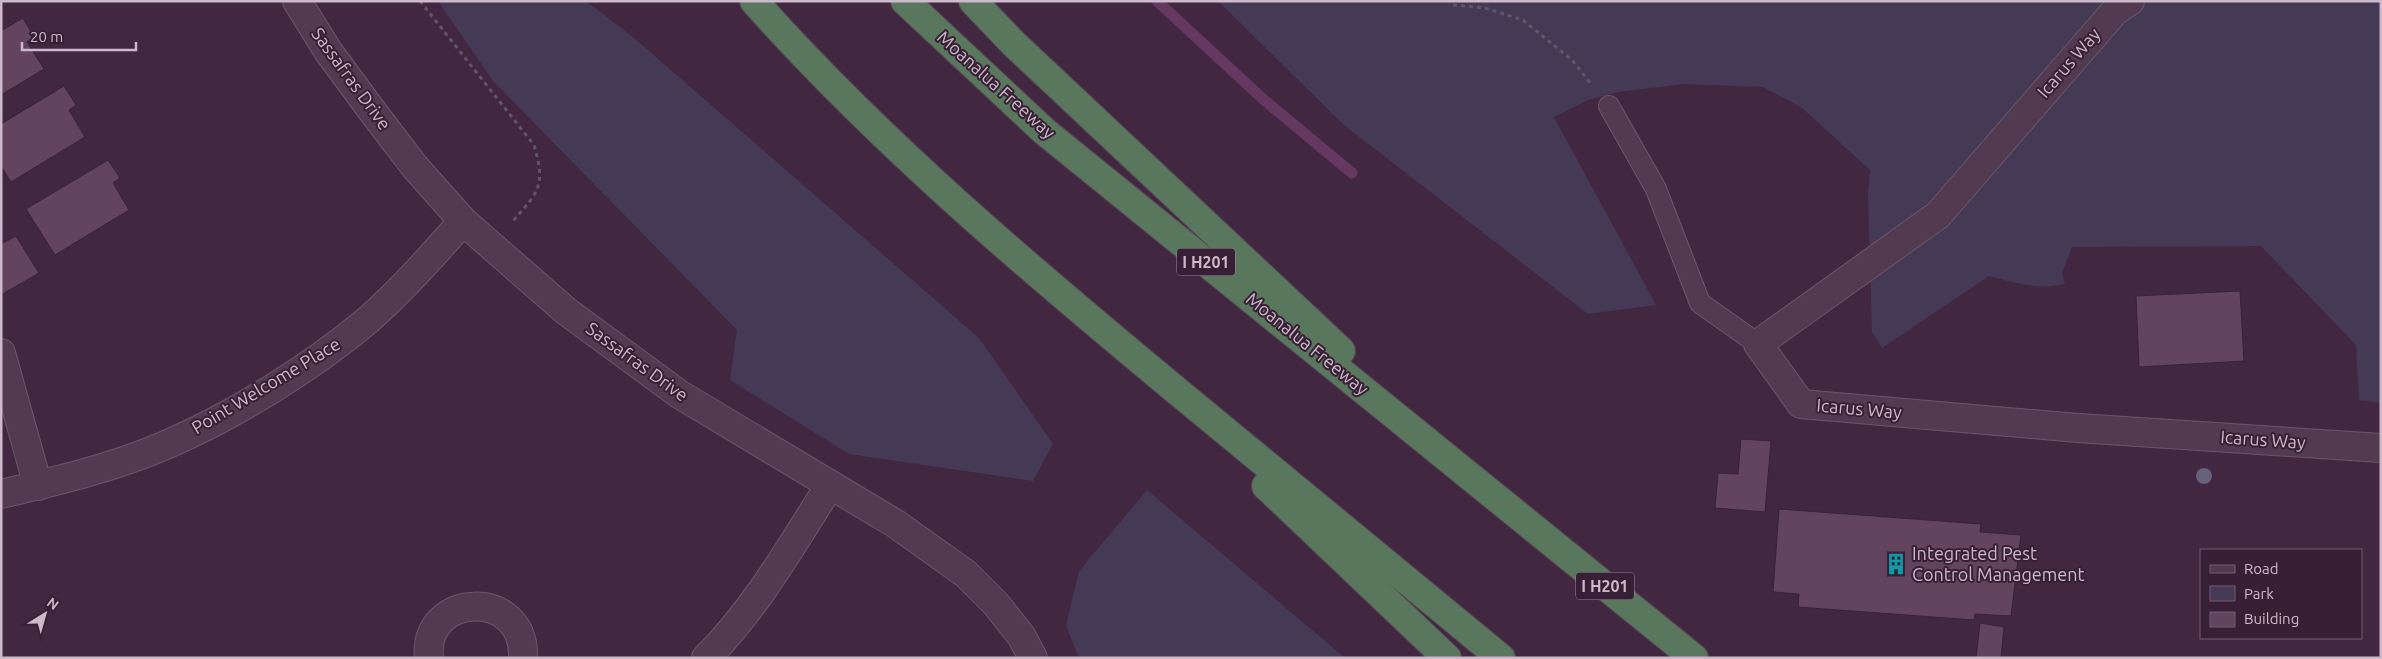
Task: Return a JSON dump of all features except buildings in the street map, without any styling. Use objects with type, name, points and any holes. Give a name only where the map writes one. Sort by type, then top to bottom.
[{"type":"highway","points":[[754,1],[786,36],[933,181],[1092,321],[1500,658]]},
{"type":"highway","name":"Moanalua Freeway","points":[[905,1],[1044,130],[1694,658]]},
{"type":"highway","points":[[973,1],[1013,43],[1516,514]]},
{"type":"highway","points":[[1092,321],[1447,658]]},
{"type":"street","name":"Sassafras Drive","points":[[297,1],[328,51],[415,167],[463,221],[491,246],[566,310],[679,394],[896,524],[966,574],[996,604],[1022,636],[1033,658]]},
{"type":"street","name":"Icarus Way","points":[[2130,1],[2115,10],[1938,215],[1758,344],[1801,404],[2078,428],[2381,448]]},
{"type":"street","name":"Point Welcome Place","points":[[1,494],[38,486],[99,468],[168,444],[229,413],[333,347],[368,319],[428,260],[463,221]]},
{"type":"street","points":[[1,353],[38,486]]},
{"type":"street","points":[[706,658],[724,640],[755,597],[830,485]]},
{"type":"street","points":[[429,658],[432,636],[439,623],[450,613],[478,606],[493,609],[511,622],[522,641],[523,658]]},
{"type":"lane","points":[[1609,106],[1656,189],[1700,304],[1758,344]]},
{"type":"path","points":[[420,1],[534,146],[540,166],[541,183],[531,200],[491,246]]},
{"type":"path","points":[[1453,5],[1485,8],[1523,20],[1573,61],[1609,106]]},
{"type":"green space","points":[[438,1],[586,1],[634,38],[979,338],[1053,444],[1033,481],[849,454],[730,380],[737,330],[493,81]]},
{"type":"green space","points":[[1218,1],[2381,1],[2381,403],[2359,400],[2356,345],[2261,246],[2072,247],[2062,273],[2065,284],[2035,286],[1989,276],[1882,348],[1872,332],[1868,193],[1870,170],[1801,107],[1763,87],[1684,84],[1618,92],[1588,100],[1554,117],[1656,305],[1588,314],[1344,125]]},
{"type":"green space","points":[[1147,490],[1345,658],[1079,658],[1066,626],[1079,571]]},
{"type":"waterway","points":[[1157,1],[1263,99],[1352,173]]},
{"type":"place","name":"Integrated Pest Control Management","points":[[1896,564]]}]
